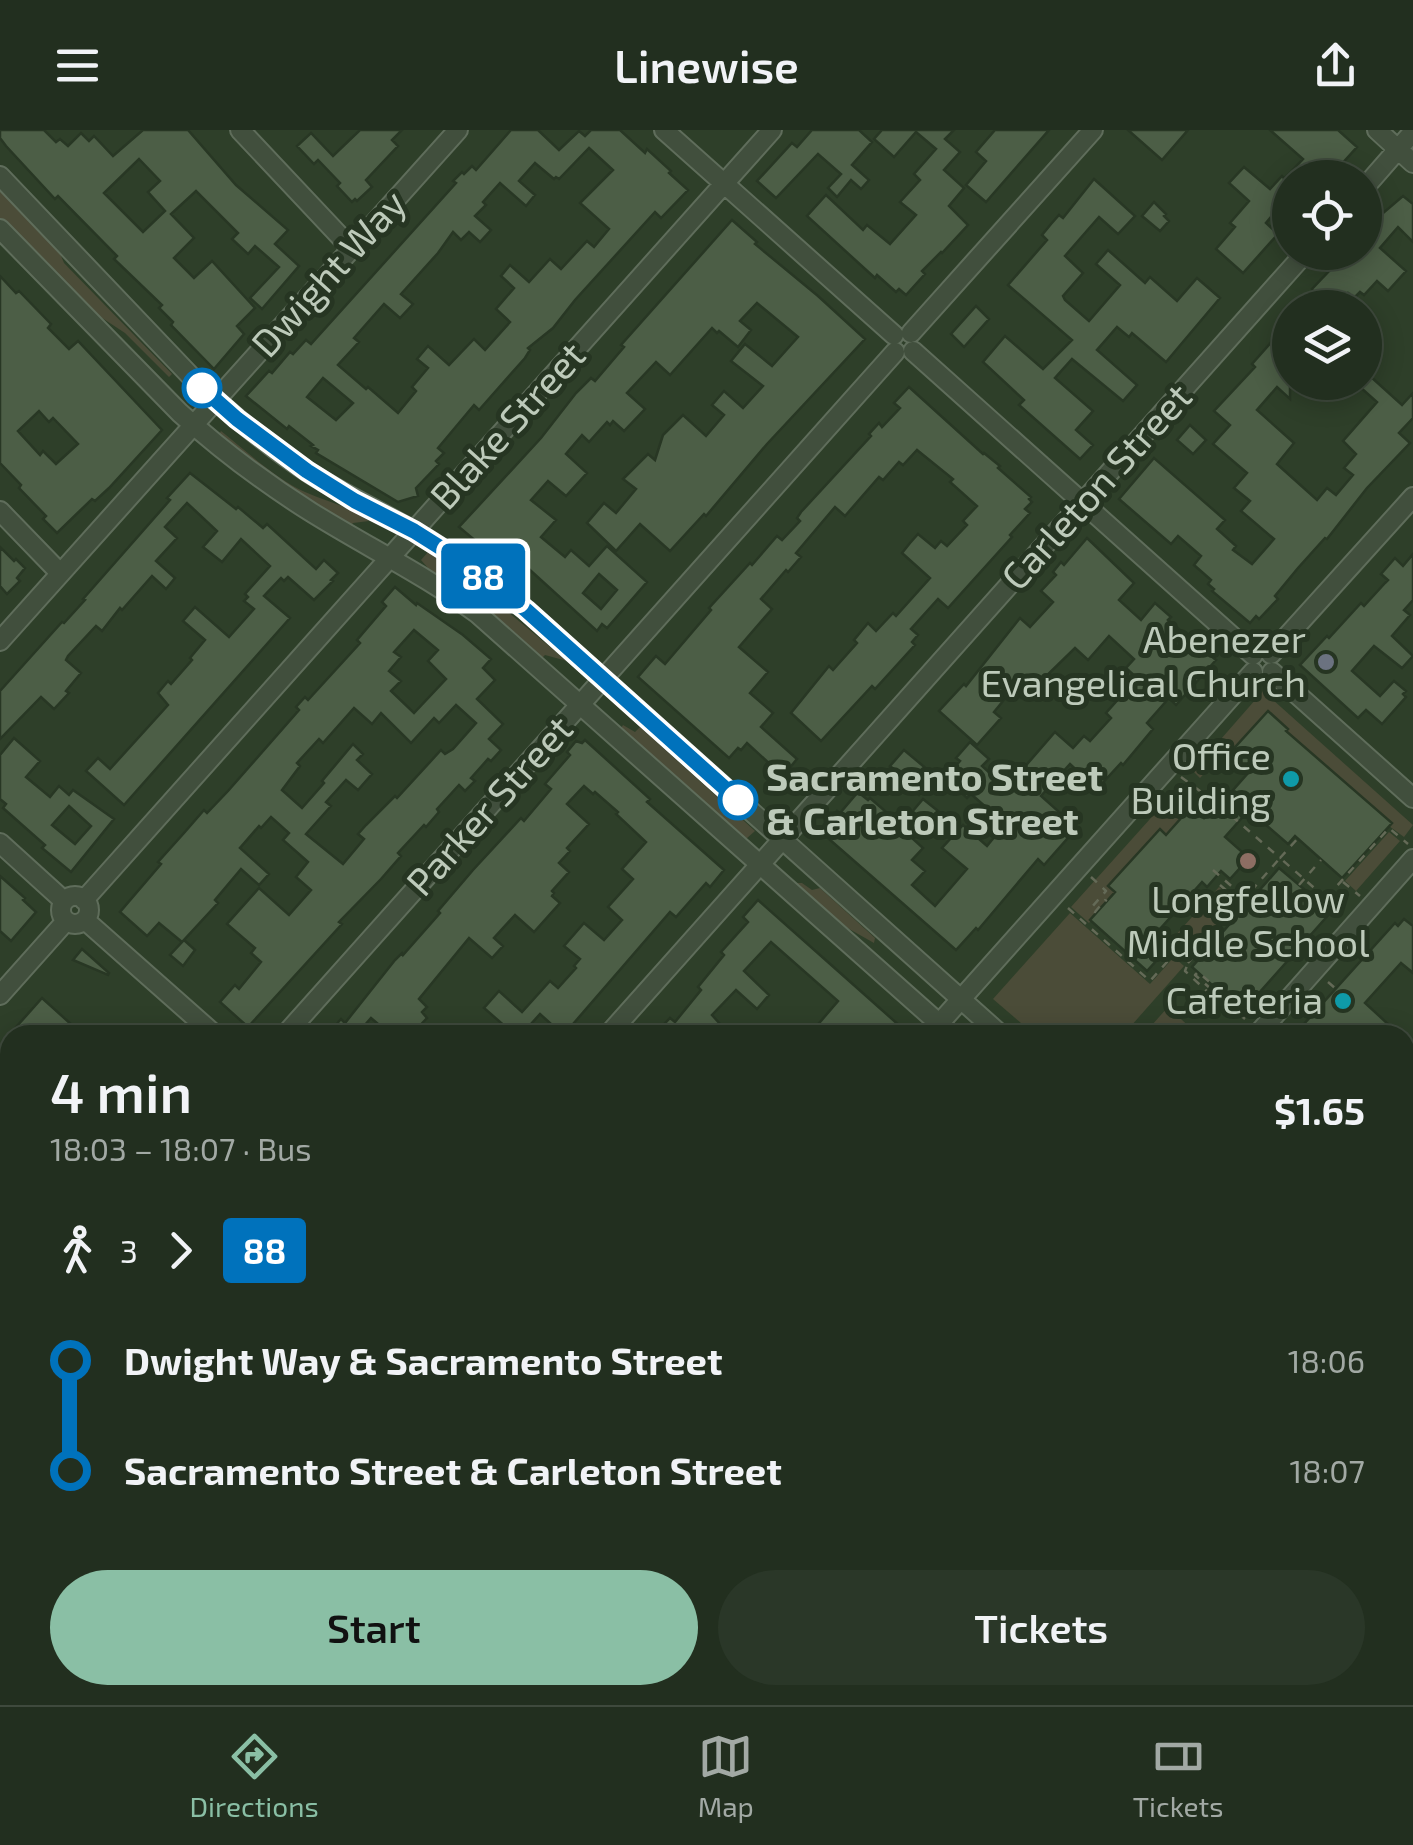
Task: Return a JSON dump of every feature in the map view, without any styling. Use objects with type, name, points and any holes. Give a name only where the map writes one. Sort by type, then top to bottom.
[{"type":"street","points":[[240,130],[352,248]]},
{"type":"street","name":"Dwight Way","points":[[0,641],[458,130]]},
{"type":"street","points":[[664,130],[1413,798]]},
{"type":"street","name":"Blake Street","points":[[84,900],[772,130]]},
{"type":"street","name":"Parker Street","points":[[295,1025],[1093,130]]},
{"type":"street","points":[[1377,130],[1413,162]]},
{"type":"street","points":[[1382,167],[1413,132]]},
{"type":"street","points":[[0,176],[216,400],[307,471],[414,531],[526,610],[990,1025]]},
{"type":"street","points":[[0,229],[193,425],[296,502],[437,584],[478,614],[760,864],[934,1025]]},
{"type":"street","name":"Carleton Street","points":[[617,1025],[1290,270]]},
{"type":"street","points":[[944,1025],[961,999],[1054,894],[1413,497]]},
{"type":"street","points":[[0,510],[60,574]]},
{"type":"street","points":[[0,843],[64,901]]},
{"type":"street","points":[[1266,1025],[1413,859]]},
{"type":"street","points":[[0,994],[75,920],[88,910],[84,900],[74,896],[60,908],[75,920],[203,1025]]},
{"type":"path","points":[[1168,767],[1356,924]]},
{"type":"path","points":[[1163,799],[1174,808],[1166,816],[1172,820],[1182,808],[1186,812]]},
{"type":"path","points":[[1326,898],[1389,828],[1413,849]]},
{"type":"path","points":[[1251,1025],[1213,988],[1210,994],[1184,971],[1300,836]]},
{"type":"path","points":[[1300,885],[1322,860]]},
{"type":"path","points":[[1080,866],[1106,891],[1091,908],[1095,912],[1107,901]]},
{"type":"path","points":[[1212,870],[1244,898]]},
{"type":"path","points":[[1342,881],[1371,906]]},
{"type":"path","points":[[1220,885],[1240,902]]},
{"type":"path","points":[[1054,894],[1150,981],[1176,952]]},
{"type":"path","points":[[1156,934],[1188,962]]},
{"type":"path","points":[[1173,939],[1193,956]]},
{"type":"green space","points":[[0,189],[59,251],[64,263],[172,374],[169,377],[125,333],[96,314],[0,219]]},
{"type":"green space","points":[[221,431],[294,486],[369,521],[351,526],[261,469],[218,436]]},
{"type":"green space","points":[[428,552],[472,582],[567,661],[545,655],[542,658],[428,568],[421,560]]},
{"type":"green space","points":[[1263,691],[1413,825],[1404,837],[1268,711],[1228,755],[1224,752],[1200,778],[1193,771]]},
{"type":"green space","points":[[623,725],[635,732],[640,727],[755,831],[746,839],[739,834],[621,728]]},
{"type":"green space","points":[[1176,790],[1205,816],[1191,807],[1166,835],[1159,829],[1109,886],[1115,892],[1089,923],[1071,907]]},
{"type":"green space","points":[[1389,832],[1400,841],[1356,891],[1345,881]]},
{"type":"green space","points":[[794,883],[812,890],[820,888],[875,938],[874,943],[835,921]]},
{"type":"green space","points":[[1219,887],[1236,902],[1192,952],[1174,937]]},
{"type":"green space","points":[[1070,913],[1150,984],[1174,957],[1184,966],[1132,1025],[1023,1025],[993,999]]},
{"type":"green space","points":[[1168,1007],[1187,1025],[1152,1025]]},
{"type":"building","points":[[0,130],[44,130],[56,142],[60,139],[68,146],[81,133],[89,141],[94,136],[113,156],[143,130],[188,130],[236,185],[288,230],[275,244],[299,266],[262,309],[250,298],[279,267],[255,246],[248,254],[232,239],[238,233],[196,191],[171,214],[194,238],[174,258],[194,278],[212,261],[255,308],[237,326],[244,334],[214,369],[171,325],[173,322],[159,308],[162,305],[114,259],[117,256],[58,196],[55,199],[0,138]],"holes":[[[139,159],[160,181],[148,192],[165,211],[143,232],[104,193]]]},
{"type":"building","points":[[360,130],[402,130],[392,140],[398,146],[366,180],[372,187],[352,202],[318,160],[314,164],[297,146],[311,133],[333,156]]},
{"type":"building","points":[[511,130],[538,130],[559,150],[579,131],[585,136],[591,130],[620,130],[645,153],[647,149],[688,190],[661,218],[655,212],[553,328],[528,348],[525,358],[479,410],[474,405],[438,448],[444,453],[416,488],[418,496],[398,502],[316,453],[313,445],[246,396],[290,352],[293,354],[306,340],[311,344],[456,183],[453,181],[472,166],[476,170]],"holes":[[[589,148],[613,170],[580,203],[609,229],[594,247],[587,241],[561,269],[550,259],[529,282],[510,265],[501,276],[514,288],[496,309],[510,322],[485,350],[474,339],[449,365],[428,346],[417,359],[428,368],[398,413],[338,365],[359,342],[354,338],[384,304],[400,318],[413,304],[401,294],[453,232],[461,240],[469,232],[480,242],[491,230],[475,216],[500,183],[526,206],[535,195],[519,181],[535,163],[559,179]],[[323,378],[353,403],[336,420],[307,397]]]},
{"type":"building","points":[[812,130],[859,130],[872,142],[852,165],[869,180],[861,189],[851,180],[837,197],[828,188],[841,174],[818,154],[776,198],[757,181],[792,143],[797,147]]},
{"type":"building","points":[[882,130],[954,130],[945,139],[960,152],[944,170],[964,188],[949,206],[968,225],[922,271],[925,274],[906,295],[899,289],[896,292],[877,275],[875,278],[807,216],[826,195],[863,230],[867,225],[890,244],[916,215],[900,202],[920,180],[914,174],[936,149],[916,132],[894,157],[874,139]]},
{"type":"building","points":[[995,130],[1049,130],[986,202],[966,185],[986,161],[976,152]]},
{"type":"building","points":[[1128,130],[1188,130],[1162,160]]},
{"type":"building","points":[[1270,130],[1338,130],[1357,147],[1345,160],[1303,159]]},
{"type":"building","points":[[1244,167],[1272,187],[1272,216],[1266,223],[1272,228],[1272,241],[1243,273],[1216,249],[1235,227],[1230,223],[1249,201],[1229,183]]},
{"type":"building","points":[[1094,179],[1135,216],[1118,234],[1099,217],[1065,256],[1083,273],[1063,296],[1065,300],[1089,321],[1120,285],[1096,264],[1108,250],[1145,283],[1150,277],[1177,301],[1197,278],[1220,298],[1166,362],[1132,333],[1129,337],[1117,327],[1097,350],[1137,385],[1123,401],[1072,359],[1055,378],[1093,411],[1076,430],[1093,445],[1080,459],[1019,405],[1024,400],[983,362],[1005,336],[1043,369],[1072,340],[1008,285],[1047,240],[1042,235],[1059,215],[1063,218]]},
{"type":"building","points":[[1403,196],[1413,204],[1413,242],[1398,227],[1382,246],[1382,214]]},
{"type":"building","points":[[1154,202],[1169,221],[1160,231],[1142,216]]},
{"type":"building","points":[[732,220],[865,339],[670,551],[640,524],[616,551],[587,523],[604,503],[616,513],[636,489],[623,479],[648,454],[655,460],[663,435],[683,415],[706,436],[724,415],[712,405],[724,391],[743,408],[763,386],[731,361],[745,344],[772,366],[798,337],[757,303],[740,321],[751,330],[738,347],[712,328],[670,375],[656,362],[627,393],[645,409],[624,431],[613,421],[610,425],[607,422],[589,442],[582,435],[566,454],[587,473],[566,496],[548,481],[531,500],[556,520],[541,537],[565,557],[571,550],[589,566],[607,546],[647,582],[607,628],[602,624],[597,631],[530,570],[509,555],[502,563],[459,527],[541,438],[576,393],[591,378],[595,381],[624,347],[621,345]],"holes":[[[599,574],[617,590],[601,609],[583,593]]]},
{"type":"building","points":[[1382,250],[1406,271],[1388,291],[1377,281],[1369,290],[1312,289],[1330,270],[1382,270]]},
{"type":"building","points":[[0,276],[51,324],[48,328],[69,349],[78,341],[162,430],[109,488],[57,533],[0,463]],"holes":[[[39,411],[49,422],[53,418],[78,444],[56,464],[43,451],[40,455],[18,431]]]},
{"type":"building","points":[[976,306],[989,319],[964,347],[951,334]]},
{"type":"building","points":[[1272,341],[1272,393],[1257,410],[1294,443],[1277,464],[1317,500],[1327,488],[1336,495],[1353,475],[1344,468],[1356,454],[1343,441],[1377,402],[1375,400],[1382,400],[1382,387],[1402,405],[1413,393],[1413,418],[1399,433],[1410,443],[1298,568],[1275,596],[1278,599],[1250,623],[1212,591],[1208,584],[1211,580],[1194,565],[1201,556],[1178,536],[1171,544],[1119,499],[1154,458],[1225,520],[1217,529],[1236,546],[1233,550],[1252,564],[1274,539],[1241,511],[1250,501],[1234,488],[1247,473],[1213,444],[1230,425],[1214,411],[1255,367],[1252,364]]},
{"type":"building","points":[[909,387],[1031,497],[1032,502],[1025,509],[1030,513],[948,608],[938,599],[911,629],[918,635],[912,642],[915,645],[821,741],[791,713],[829,666],[833,670],[857,643],[854,640],[868,623],[876,631],[893,613],[896,616],[930,578],[902,553],[918,534],[935,548],[941,541],[947,546],[967,525],[963,521],[977,506],[950,482],[953,479],[917,450],[883,480],[879,477],[845,516],[835,507],[796,553],[801,557],[761,599],[772,609],[739,647],[768,672],[750,693],[773,713],[761,727],[797,759],[783,776],[747,743],[729,758],[638,677],[656,656],[665,664],[750,563],[777,536],[782,540],[800,521],[797,518],[801,512],[869,434],[900,408],[894,403]]},
{"type":"building","points":[[1190,425],[1206,440],[1193,454],[1177,440]]},
{"type":"building","points":[[190,473],[263,528],[267,524],[316,569],[324,560],[338,573],[314,600],[288,577],[284,581],[281,578],[264,596],[290,618],[124,805],[86,771],[98,758],[110,769],[168,705],[158,693],[168,681],[171,684],[205,640],[183,621],[195,607],[229,637],[254,609],[244,601],[248,597],[245,594],[270,566],[241,539],[222,562],[203,547],[217,531],[187,503],[165,527],[177,538],[156,561],[175,578],[166,589],[152,576],[102,631],[96,626],[68,656],[66,660],[81,673],[54,709],[41,697],[0,739],[0,691],[85,600]]},
{"type":"building","points":[[1087,538],[1134,583],[1119,600],[1141,620],[1155,603],[1171,617],[1168,620],[1216,660],[1176,705],[1169,698],[1147,723],[1153,729],[1097,789],[1070,764],[1041,796],[1067,819],[1064,822],[1074,831],[1044,865],[1038,859],[956,950],[829,839],[834,832],[825,825],[858,792],[901,825],[923,799],[938,811],[913,839],[923,848],[912,860],[925,871],[912,885],[935,906],[967,869],[942,848],[963,825],[987,846],[1005,824],[971,794],[967,798],[945,778],[970,742],[989,759],[982,766],[1002,784],[1010,775],[1015,778],[1055,732],[1073,748],[1084,736],[1090,741],[1111,718],[1106,713],[1137,678],[1126,668],[1134,659],[1109,636],[1088,660],[1075,648],[1021,698],[1012,690],[994,712],[1001,718],[977,745],[939,711],[966,686],[1020,618],[1030,627],[1053,602],[1041,591],[1056,575],[1053,572],[1061,562],[1064,565]]},
{"type":"building","points":[[0,547],[25,568],[17,578],[20,581],[7,594],[0,586]]},
{"type":"building","points":[[1413,554],[1413,600],[1404,610],[1410,615],[1392,636],[1413,656],[1402,668],[1374,646],[1352,671],[1380,696],[1394,681],[1406,691],[1406,697],[1382,724],[1366,710],[1358,718],[1300,665],[1388,580],[1381,574],[1395,558],[1403,566]]},
{"type":"building","points":[[395,587],[491,659],[483,668],[495,680],[477,699],[503,724],[489,739],[501,750],[471,778],[475,781],[465,791],[459,785],[426,827],[398,853],[401,856],[381,879],[339,922],[342,924],[246,1025],[220,1002],[235,985],[239,989],[261,962],[251,953],[255,948],[227,924],[259,888],[289,915],[311,890],[296,877],[308,862],[283,840],[289,833],[271,817],[259,826],[240,848],[269,874],[259,885],[241,869],[215,900],[218,903],[182,942],[159,923],[147,936],[120,912],[204,810],[207,813],[228,791],[299,710],[296,707],[305,697],[308,700],[360,643],[357,640],[386,606],[382,602]],"holes":[[[414,630],[438,650],[428,661],[446,679],[414,713],[391,691],[401,681],[389,671],[401,657],[394,652]],[[456,705],[476,723],[453,749],[445,754],[441,750],[366,825],[358,834],[364,839],[343,864],[306,834],[331,806],[326,802],[346,780],[358,790],[372,774],[357,760],[363,754],[353,744],[302,808],[282,790],[300,766],[297,763],[319,739],[323,743],[354,708],[372,724],[381,713],[411,743],[434,718],[439,723]]]},
{"type":"building","points":[[1268,711],[1392,823],[1342,878],[1295,836],[1288,844],[1249,810],[1225,837],[1249,858],[1230,879],[1221,871],[1207,887],[1202,882],[1152,938],[1166,950],[1147,971],[1090,920],[1115,892],[1108,886],[1160,829],[1166,835],[1191,807],[1204,818],[1248,773],[1228,755]]},
{"type":"building","points":[[14,738],[40,761],[26,777],[50,797],[59,786],[69,795],[73,790],[114,819],[71,872],[3,808],[6,804],[0,799],[0,755]],"holes":[[[69,806],[91,826],[75,844],[52,825]]]},
{"type":"building","points":[[585,740],[724,870],[710,887],[706,883],[676,917],[670,912],[572,1025],[552,1025],[540,1014],[530,1025],[504,1025],[484,1008],[499,991],[522,1012],[550,981],[558,988],[576,968],[580,959],[564,946],[584,923],[604,940],[622,920],[608,907],[633,879],[622,869],[646,842],[618,812],[584,786],[567,804],[589,824],[559,863],[569,872],[552,891],[560,903],[534,932],[515,915],[494,938],[503,946],[492,958],[469,938],[419,999],[427,1007],[422,1012],[427,1018],[420,1025],[379,1025],[371,1018],[365,1025],[336,1025],[341,1019],[345,1023],[473,870],[521,818],[524,821],[551,789],[545,784],[570,755],[567,752],[576,741]]},
{"type":"building","points":[[904,750],[935,776],[919,795],[890,766]]},
{"type":"building","points":[[1279,868],[1331,912],[1242,1012],[1192,967]]},
{"type":"building","points":[[0,876],[36,912],[11,941],[0,931]]},
{"type":"building","points":[[758,900],[899,1025],[818,1025],[838,1001],[771,942],[744,971],[769,995],[757,1009],[736,990],[712,1015],[719,1025],[663,1025],[670,1018],[675,1022],[701,990],[698,987],[724,955],[721,952],[748,922],[743,917]]},
{"type":"building","points":[[1404,919],[1413,926],[1413,973],[1401,963],[1365,1003],[1387,1025],[1303,1025],[1395,923],[1398,926]]},
{"type":"building","points":[[184,940],[195,950],[183,966],[170,955]]},
{"type":"building","points":[[82,949],[109,973],[108,975],[73,960]]},
{"type":"building","points":[[42,998],[72,1025],[18,1025]]},
{"type":"bus line","name":"88","points":[[202,388],[307,471],[476,570],[738,800]]},
{"type":"place","name":"Abenezer Evangelical Church","points":[[1326,662]]},
{"type":"place","name":"Office Building","points":[[1291,779]]},
{"type":"place","name":"Sacramento Street & Carleton Street","points":[[738,800]]},
{"type":"place","name":"Longfellow Middle School","points":[[1248,861]]},
{"type":"place","name":"Cafeteria","points":[[1343,1001]]}]
